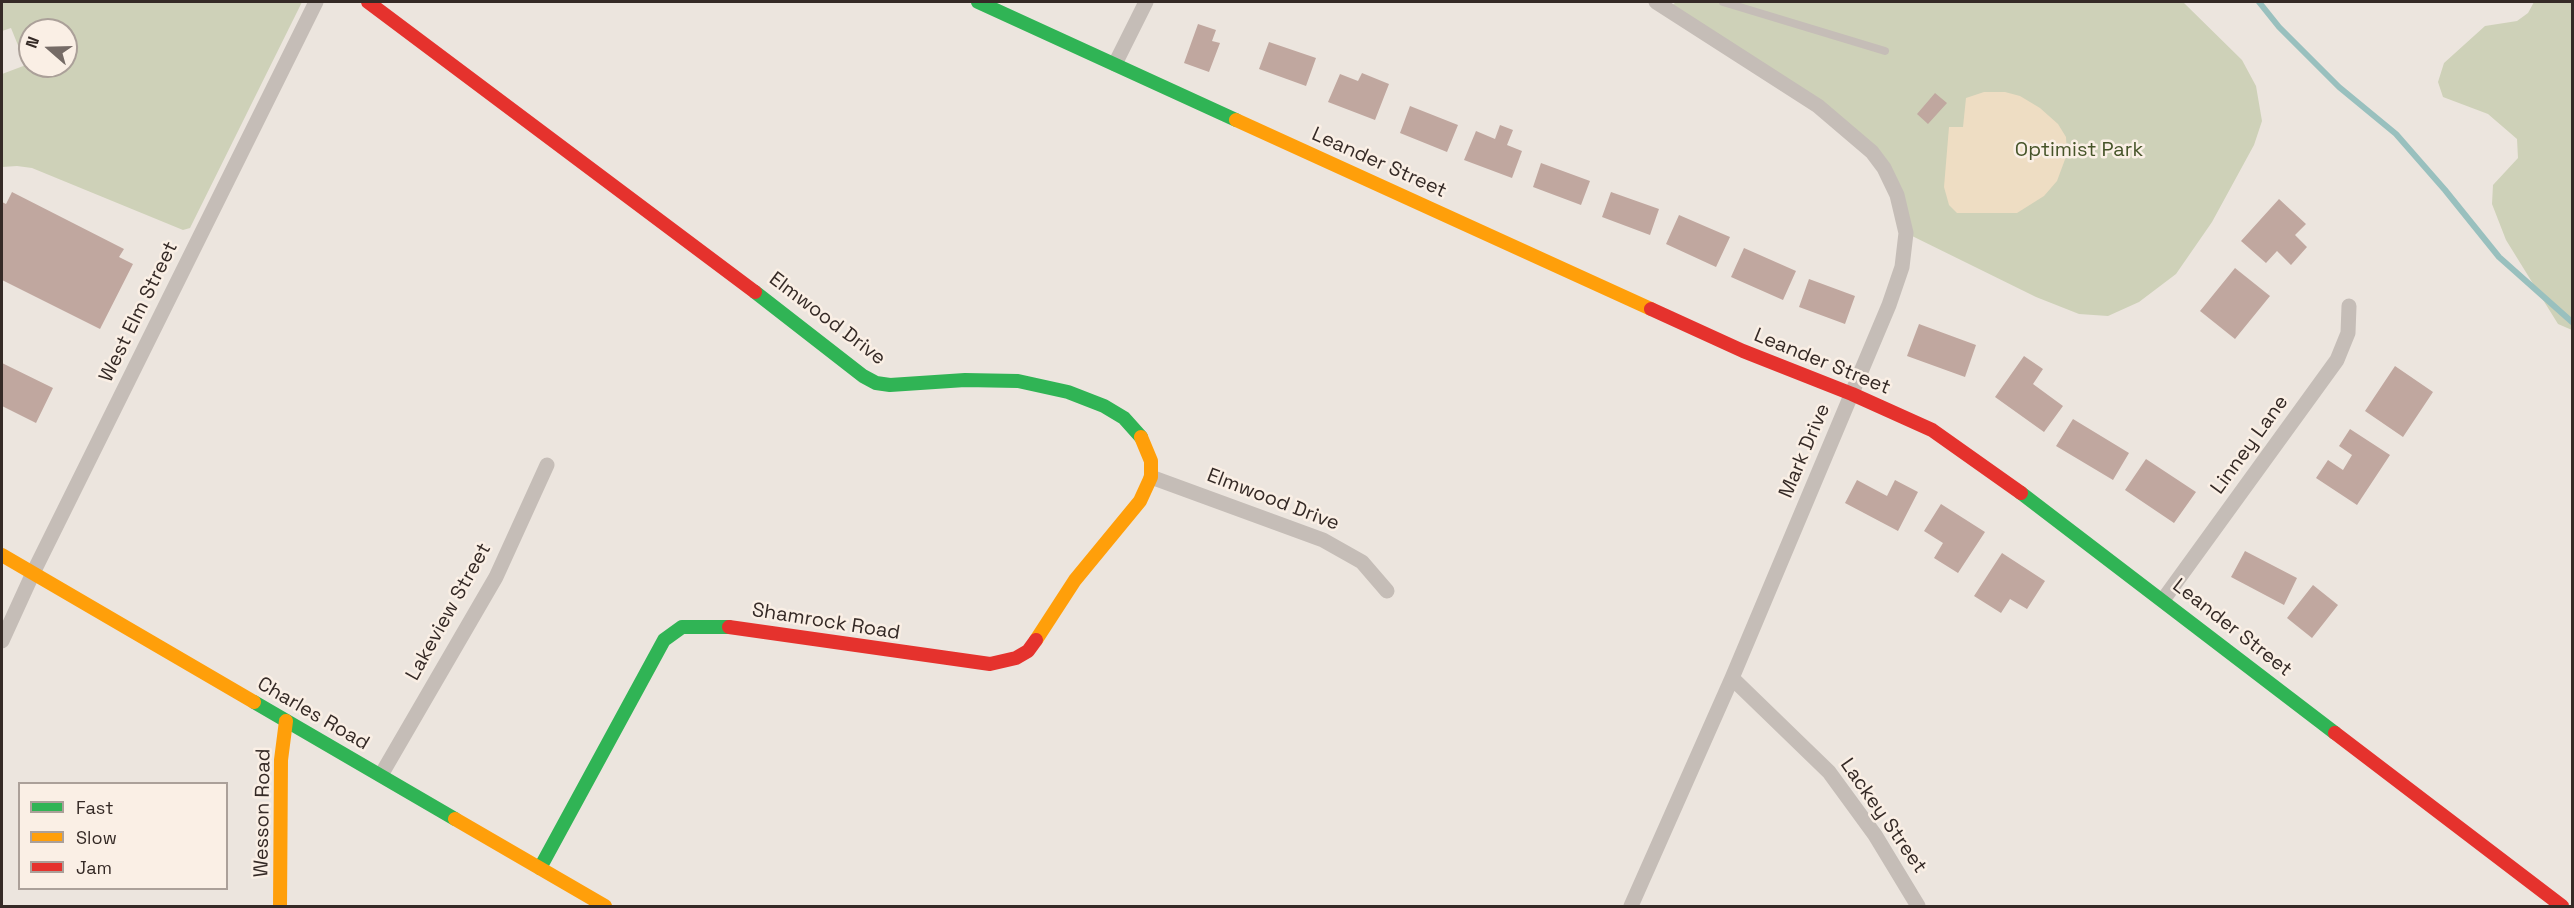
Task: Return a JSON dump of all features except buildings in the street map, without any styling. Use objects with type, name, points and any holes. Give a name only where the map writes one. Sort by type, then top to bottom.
[{"type":"street","name":"West Elm Street","points":[[2,641],[33,573],[316,2]]},
{"type":"street","name":"Elmwood Drive","points":[[368,2],[683,236],[863,376],[876,383],[891,385],[965,380],[1018,381],[1068,392],[1104,406],[1124,418],[1141,437],[1151,461],[1151,477],[1323,540],[1362,562],[1387,591]]},
{"type":"street","name":"Leander Street","points":[[978,2],[1743,351],[1852,394],[1932,430],[1998,475],[2562,906]]},
{"type":"street","points":[[1114,64],[1146,2]]},
{"type":"street","name":"Mark Drive","points":[[1631,906],[1732,678],[1889,306],[1902,267],[1906,233],[1897,195],[1884,168],[1872,152],[1818,106],[1666,4]]},
{"type":"street","name":"Linney Lane","points":[[2163,600],[2337,360],[2348,333],[2349,306]]},
{"type":"street","name":"Lakeview Street","points":[[381,775],[496,577],[547,465]]},
{"type":"street","name":"Shamrock Road","points":[[540,868],[664,640],[682,627],[729,627],[971,663],[990,664],[1016,658],[1028,651],[1075,580],[1140,501],[1151,477]]},
{"type":"street","name":"Charles Road","points":[[2,555],[605,906]]},
{"type":"street","name":"Lackey Street","points":[[1732,678],[1797,739],[1836,781],[1875,835],[1918,906]]},
{"type":"street","name":"Wesson Road","points":[[280,906],[281,759],[286,721]]},
{"type":"lane","points":[[1724,2],[1886,51]]},
{"type":"green space","points":[[2,2],[302,2],[190,228],[183,230],[32,168],[2,167],[2,74],[18,68],[18,78],[78,78],[78,18],[18,18],[18,45],[11,28],[2,31]]},
{"type":"green space","name":"Optimist Park","points":[[1676,2],[2183,2],[2242,60],[2256,86],[2262,121],[2254,145],[2212,222],[2176,274],[2139,302],[2108,316],[2079,314],[2036,297],[1906,233],[1872,152],[1667,10]]},
{"type":"green space","points":[[2534,2],[2572,2],[2572,330],[2558,324],[2506,240],[2492,204],[2493,185],[2518,158],[2517,139],[2488,114],[2443,97],[2438,82],[2444,63],[2485,26],[2517,21],[2528,13]]},
{"type":"sand","points":[[1984,92],[2005,92],[2020,96],[2040,108],[2058,124],[2066,137],[2067,154],[2057,181],[2044,196],[2017,213],[1957,213],[1949,205],[1944,187],[1949,127],[1963,127],[1966,98]]},
{"type":"waterway","points":[[2259,2],[2279,27],[2339,87],[2396,134],[2499,257],[2572,322]]},
{"type":"traffic: fast","points":[[978,2],[1236,120]]},
{"type":"traffic: fast","points":[[755,292],[863,376],[876,383],[890,385],[965,380],[1018,381],[1068,392],[1104,406],[1124,418],[1141,437]]},
{"type":"traffic: fast","points":[[2021,493],[2335,733]]},
{"type":"traffic: fast","points":[[540,868],[664,640],[682,627],[729,627]]},
{"type":"traffic: fast","points":[[254,702],[455,819]]},
{"type":"traffic: slow","points":[[1236,120],[1651,309]]},
{"type":"traffic: slow","points":[[1036,640],[1075,580],[1140,501],[1151,477],[1151,461],[1141,437]]},
{"type":"traffic: slow","points":[[2,555],[254,702]]},
{"type":"traffic: slow","points":[[280,906],[281,760],[286,721]]},
{"type":"traffic: slow","points":[[455,819],[605,906]]},
{"type":"traffic: jam","points":[[368,2],[755,292]]},
{"type":"traffic: jam","points":[[1651,309],[1743,351],[1852,394],[1932,430],[2021,493]]},
{"type":"traffic: jam","points":[[729,627],[990,664],[1016,658],[1028,651],[1036,640]]},
{"type":"traffic: jam","points":[[2335,733],[2562,906]]}]
